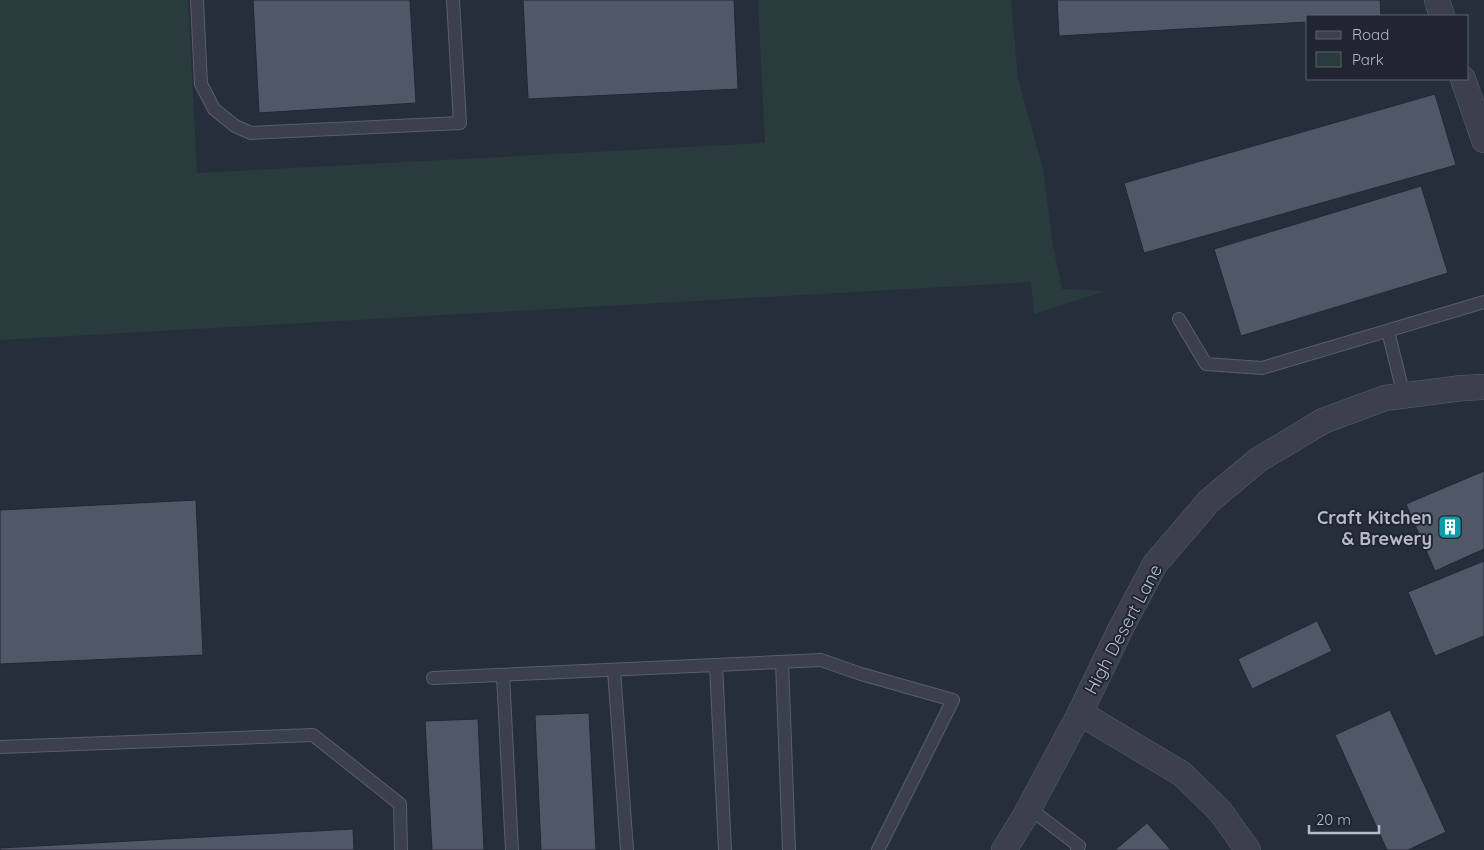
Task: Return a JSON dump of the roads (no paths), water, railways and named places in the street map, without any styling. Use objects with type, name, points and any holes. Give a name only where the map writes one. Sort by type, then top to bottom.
[{"type":"street","points":[[1437,0],[1442,15]]},
{"type":"street","points":[[1464,80],[1484,140]]},
{"type":"street","name":"High Desert Lane","points":[[1004,850],[1080,713],[1121,628],[1155,564],[1210,501],[1258,460],[1323,422],[1385,398],[1484,387]]},
{"type":"street","points":[[1080,713],[1182,774],[1220,811],[1248,850]]},
{"type":"lane","points":[[197,0],[201,84],[214,109],[235,126],[251,133],[460,123],[453,0]]},
{"type":"lane","points":[[1179,319],[1206,364],[1262,368],[1484,302]]},
{"type":"lane","points":[[1388,331],[1404,396]]},
{"type":"lane","points":[[433,678],[821,660],[861,674],[953,700],[878,850]]},
{"type":"lane","points":[[782,662],[789,850]]},
{"type":"lane","points":[[716,665],[725,850]]},
{"type":"lane","points":[[614,670],[627,850]]},
{"type":"lane","points":[[503,675],[512,850]]},
{"type":"lane","points":[[0,747],[312,735],[400,804],[401,850]]},
{"type":"lane","points":[[1029,808],[1079,846],[1077,850]]},
{"type":"place","name":"Craft Kitchen & Brewery","points":[[1450,527]]}]
